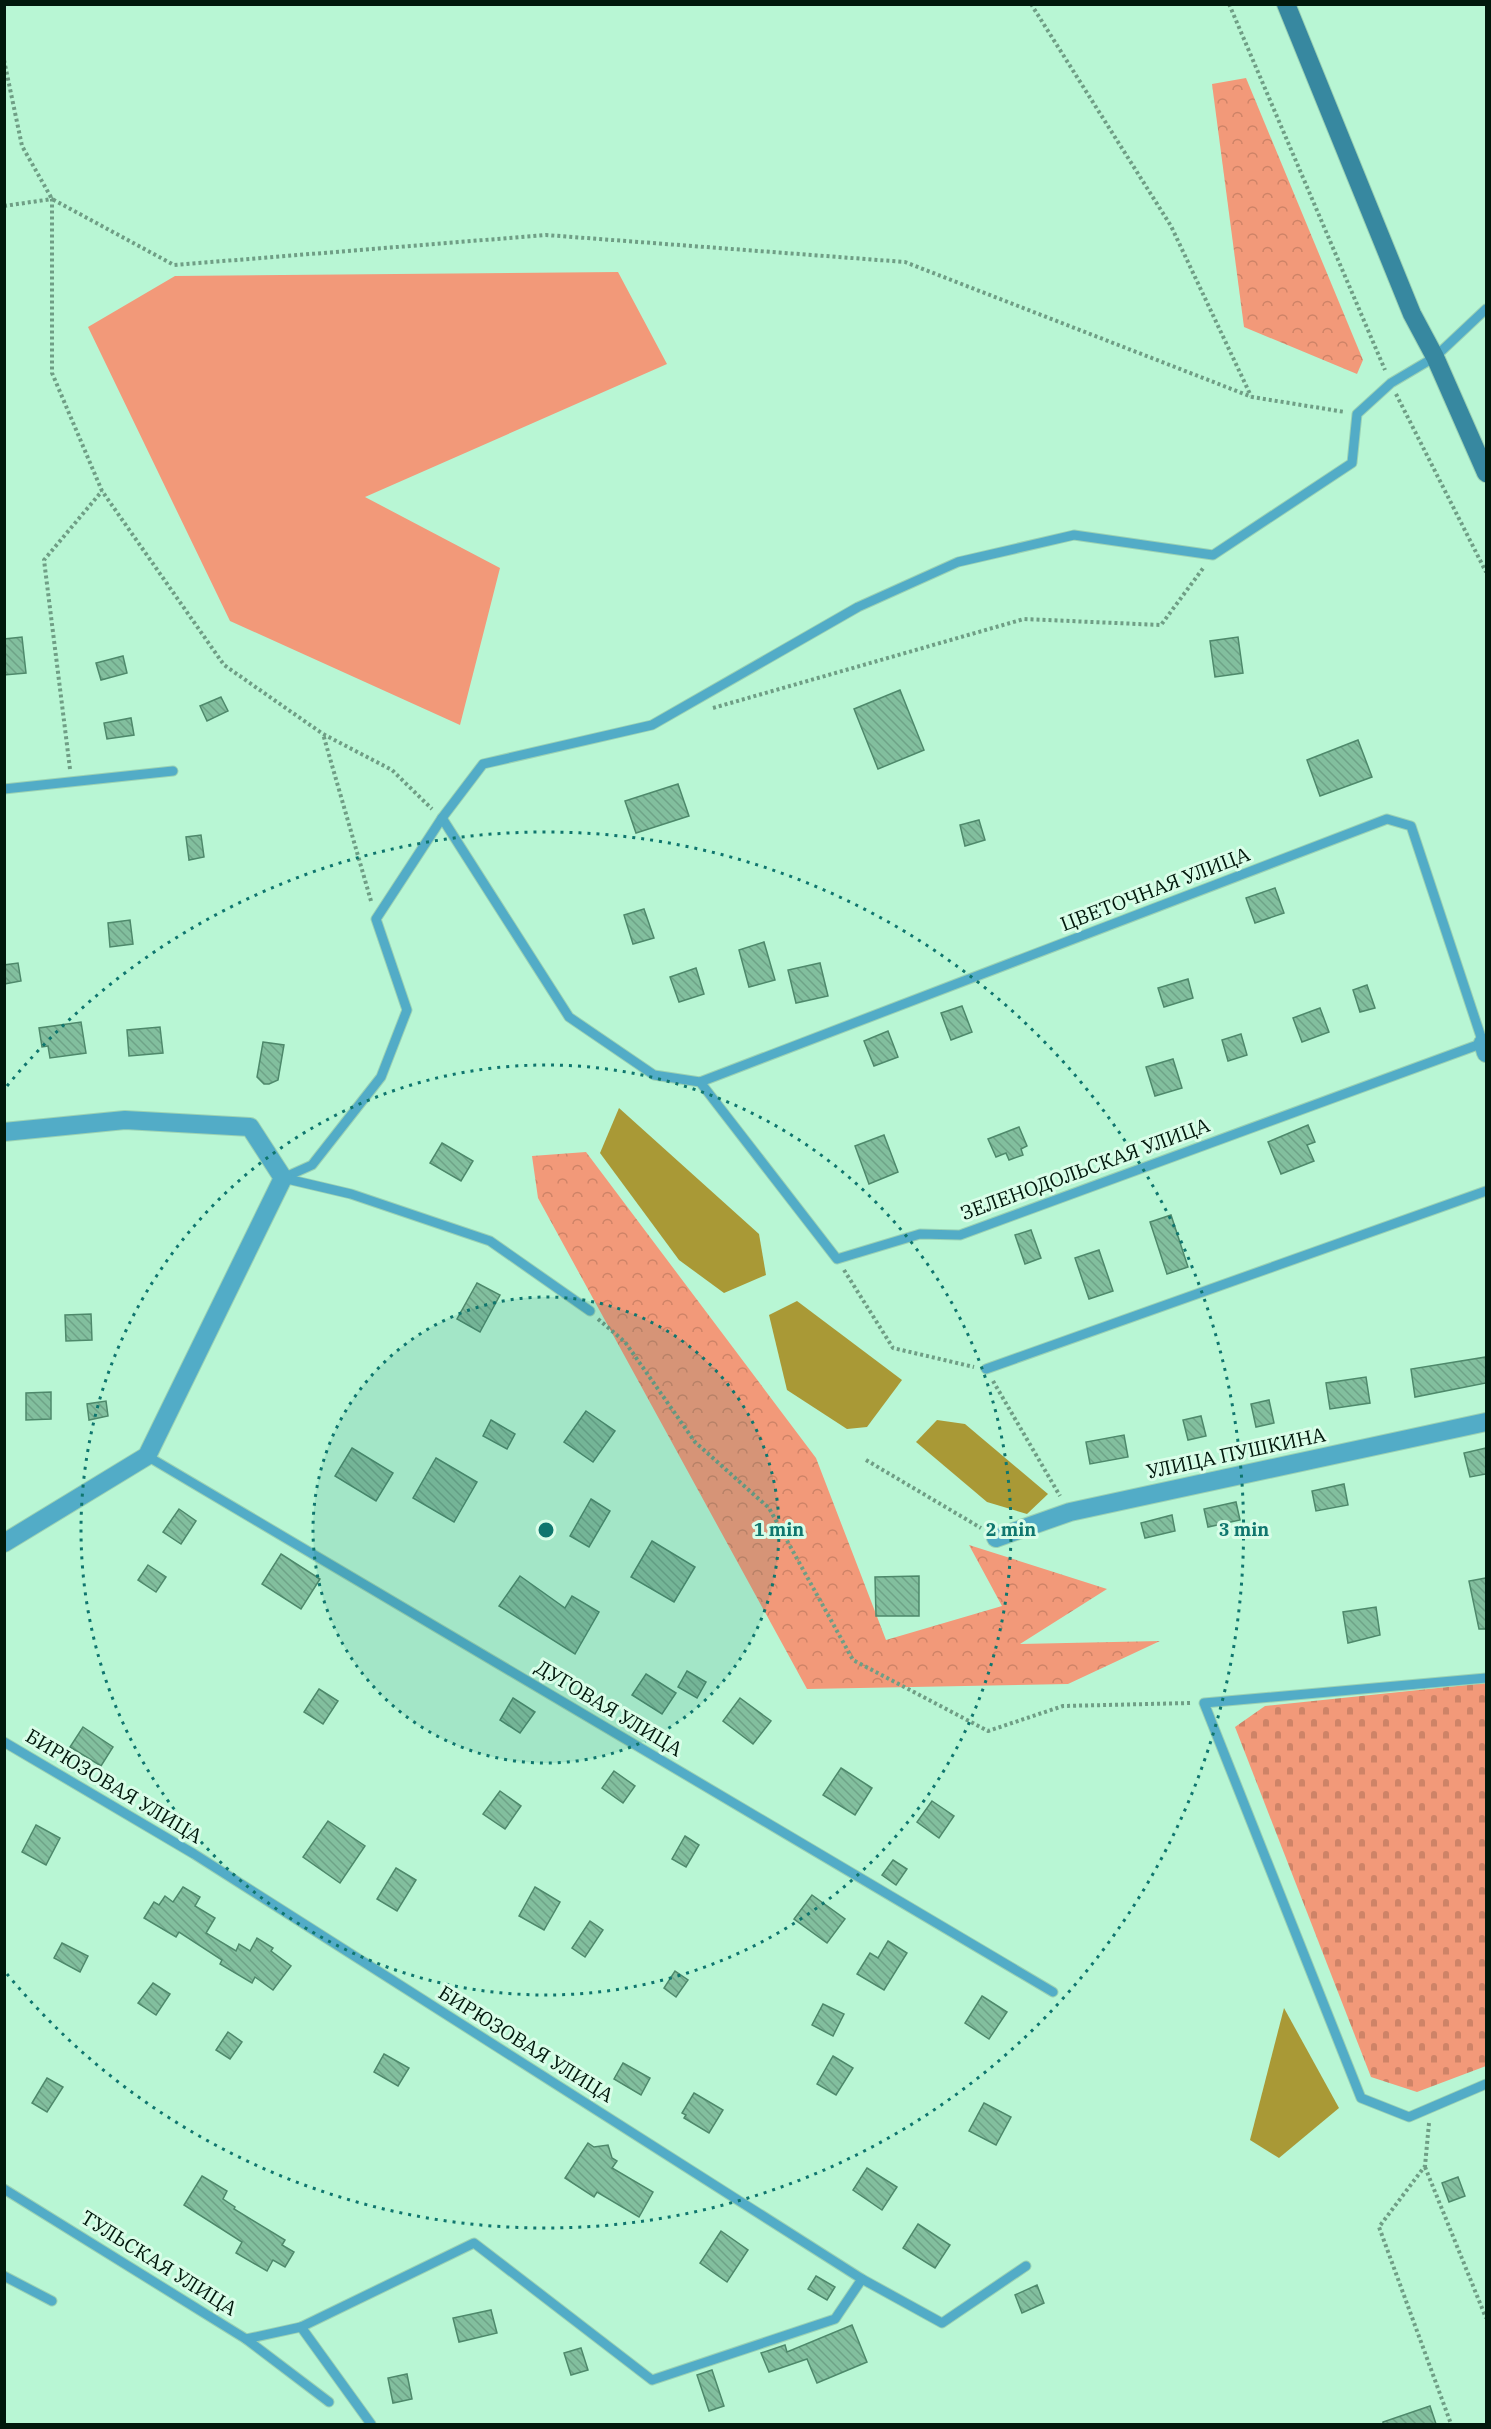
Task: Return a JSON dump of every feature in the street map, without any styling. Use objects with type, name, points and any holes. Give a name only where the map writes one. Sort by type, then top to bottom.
[{"type":"main road","points":[[1286,4],[1412,314],[1435,357],[1486,473]]},
{"type":"street","points":[[4,1132],[125,1120],[250,1127],[284,1178],[147,1456],[4,1544]]},
{"type":"street","name":"УЛИЦА ПУШКИНА","points":[[996,1538],[1070,1512],[1486,1422]]},
{"type":"lane","points":[[284,1178],[312,1165],[381,1077],[407,1010],[376,919],[442,818],[483,764],[652,725],[858,607],[958,562],[1074,535],[1213,555],[1352,463],[1357,414],[1391,383],[1435,357],[1486,309]]},
{"type":"lane","points":[[4,789],[173,771]]},
{"type":"lane","points":[[442,818],[569,1017],[654,1075],[700,1082],[837,1259]]},
{"type":"lane","name":"ЦВЕТОЧНАЯ УЛИЦА","points":[[700,1082],[1387,819],[1411,826],[1484,1048]]},
{"type":"lane","name":"ЗЕЛЕНОДОЛЬСКАЯ УЛИЦА","points":[[837,1259],[920,1234],[960,1235],[1484,1048]]},
{"type":"lane","points":[[284,1178],[351,1194],[490,1241],[590,1311]]},
{"type":"lane","points":[[986,1370],[1486,1191]]},
{"type":"lane","name":"ДУГОВАЯ УЛИЦА","points":[[147,1456],[1053,1992]]},
{"type":"lane","points":[[1486,1678],[1204,1703],[1361,2098],[1409,2117],[1486,2084]]},
{"type":"lane","name":"БИРЮЗОВАЯ УЛИЦА","points":[[4,1742],[194,1854],[862,2279],[942,2323],[1026,2266]]},
{"type":"lane","name":"ТУЛЬСКАЯ УЛИЦА","points":[[4,2188],[246,2339],[301,2326],[474,2243],[652,2380],[835,2319],[862,2279]]},
{"type":"lane","points":[[4,2276],[52,2301]]},
{"type":"lane","points":[[301,2326],[371,2424]]},
{"type":"lane","points":[[246,2339],[329,2402]]},
{"type":"path","points":[[1031,4],[1171,226],[1252,397]]},
{"type":"path","points":[[1229,4],[1391,383],[1486,572]]},
{"type":"path","points":[[4,60],[22,146],[52,199],[52,373],[102,491],[224,665],[323,734],[392,770],[442,818]]},
{"type":"path","points":[[4,206],[52,199],[174,265],[546,235],[905,262],[1252,397],[1357,414]]},
{"type":"path","points":[[72,782],[44,560],[102,491]]},
{"type":"path","points":[[709,709],[1024,620],[1161,625],[1213,555]]},
{"type":"path","points":[[323,734],[376,919]]},
{"type":"path","points":[[837,1259],[893,1348],[986,1370],[1070,1512]]},
{"type":"path","points":[[590,1311],[625,1342],[695,1442],[769,1508],[853,1660],[988,1731],[1062,1706],[1204,1703]]},
{"type":"path","points":[[866,1460],[996,1538]]},
{"type":"path","points":[[1430,2107],[1425,2166],[1486,2318]]},
{"type":"path","points":[[1425,2166],[1379,2227],[1450,2424]]},
{"type":"green space","points":[[1246,78],[1363,360],[1357,374],[1244,327],[1212,84]]},
{"type":"green space","points":[[618,272],[667,364],[365,497],[500,568],[460,725],[230,621],[88,327],[175,276]]},
{"type":"green space","points":[[586,1152],[816,1458],[886,1640],[1002,1606],[969,1545],[1107,1589],[1020,1644],[1160,1641],[1068,1684],[807,1689],[538,1198],[532,1156]]},
{"type":"green space","points":[[1486,1683],[1486,2066],[1417,2092],[1371,2077],[1235,1727],[1265,1706]]},
{"type":"shaded area","points":[[619,1108],[759,1234],[766,1275],[724,1293],[679,1260],[600,1153]]},
{"type":"shaded area","points":[[797,1301],[902,1380],[867,1427],[847,1429],[787,1390],[769,1315]]},
{"type":"shaded area","points":[[937,1420],[965,1424],[1048,1494],[1027,1514],[987,1502],[916,1442]]},
{"type":"shaded area","points":[[1284,2008],[1339,2108],[1279,2158],[1250,2140]]},
{"type":"building","points":[[22,637],[26,673],[4,675],[4,639]]},
{"type":"building","points":[[1238,637],[1243,673],[1215,677],[1210,641]]},
{"type":"building","points":[[123,656],[127,673],[101,680],[96,663]]},
{"type":"building","points":[[900,690],[924,750],[878,769],[854,709]]},
{"type":"building","points":[[221,697],[228,711],[207,721],[200,706]]},
{"type":"building","points":[[131,718],[134,735],[107,739],[104,723]]},
{"type":"building","points":[[1358,740],[1372,777],[1320,796],[1307,760]]},
{"type":"building","points":[[678,784],[689,816],[636,833],[625,801]]},
{"type":"building","points":[[979,820],[985,840],[965,846],[960,825]]},
{"type":"building","points":[[201,835],[204,857],[189,860],[186,837]]},
{"type":"building","points":[[1275,888],[1284,913],[1255,923],[1246,898]]},
{"type":"building","points":[[644,909],[654,938],[633,944],[624,915]]},
{"type":"building","points":[[130,920],[133,944],[110,947],[108,923]]},
{"type":"building","points":[[764,942],[775,980],[749,987],[739,950]]},
{"type":"building","points":[[18,963],[21,981],[4,984],[4,965]]},
{"type":"building","points":[[820,963],[828,996],[796,1003],[788,970]]},
{"type":"building","points":[[696,968],[704,994],[679,1002],[670,977]]},
{"type":"building","points":[[1188,979],[1193,998],[1164,1007],[1158,988]]},
{"type":"building","points":[[1367,985],[1375,1008],[1360,1012],[1353,990]]},
{"type":"building","points":[[962,1006],[972,1032],[951,1040],[941,1013]]},
{"type":"building","points":[[1320,1008],[1329,1032],[1302,1042],[1293,1018]]},
{"type":"building","points":[[81,1022],[86,1053],[50,1058],[48,1046],[42,1047],[39,1028]]},
{"type":"building","points":[[160,1027],[163,1053],[129,1056],[127,1030]]},
{"type":"building","points":[[888,1031],[898,1057],[874,1066],[864,1041]]},
{"type":"building","points":[[1241,1034],[1247,1055],[1228,1061],[1222,1040]]},
{"type":"building","points":[[263,1042],[284,1045],[278,1080],[269,1084],[264,1084],[257,1077]]},
{"type":"building","points":[[1173,1059],[1182,1088],[1155,1096],[1146,1067]]},
{"type":"building","points":[[1308,1125],[1315,1142],[1307,1145],[1314,1161],[1281,1174],[1268,1142]]},
{"type":"building","points":[[1019,1127],[1027,1146],[1021,1149],[1023,1155],[1009,1160],[1006,1153],[996,1157],[988,1139]]},
{"type":"building","points":[[884,1135],[898,1172],[869,1184],[855,1146]]},
{"type":"building","points":[[442,1143],[473,1161],[461,1181],[430,1163]]},
{"type":"building","points":[[1171,1215],[1188,1267],[1167,1274],[1150,1222]]},
{"type":"building","points":[[1031,1230],[1041,1258],[1025,1264],[1015,1235]]},
{"type":"building","points":[[1099,1250],[1113,1291],[1089,1299],[1075,1258]]},
{"type":"building","points":[[477,1283],[500,1295],[480,1332],[457,1319]]},
{"type":"building","points":[[91,1314],[92,1340],[66,1341],[65,1315]]},
{"type":"building","points":[[1486,1357],[1486,1383],[1415,1397],[1411,1369]]},
{"type":"building","points":[[1366,1377],[1370,1403],[1330,1409],[1326,1383]]},
{"type":"building","points":[[51,1392],[51,1419],[26,1420],[26,1393]]},
{"type":"building","points":[[1269,1400],[1274,1423],[1256,1427],[1251,1404]]},
{"type":"building","points":[[106,1401],[108,1416],[89,1420],[87,1404]]},
{"type":"building","points":[[586,1411],[615,1431],[593,1462],[564,1442]]},
{"type":"building","points":[[1201,1416],[1206,1436],[1188,1440],[1183,1420]]},
{"type":"building","points":[[491,1420],[515,1434],[507,1449],[483,1436]]},
{"type":"building","points":[[1124,1435],[1128,1457],[1090,1464],[1086,1442]]},
{"type":"building","points":[[352,1448],[393,1473],[376,1501],[335,1476]]},
{"type":"building","points":[[1486,1448],[1486,1474],[1470,1477],[1464,1453]]},
{"type":"building","points":[[436,1458],[477,1482],[454,1522],[413,1498]]},
{"type":"building","points":[[1344,1484],[1348,1505],[1316,1511],[1312,1491]]},
{"type":"building","points":[[591,1499],[610,1511],[589,1547],[570,1536]]},
{"type":"building","points":[[1236,1502],[1240,1520],[1208,1527],[1204,1509]]},
{"type":"building","points":[[179,1509],[196,1521],[181,1544],[163,1532]]},
{"type":"building","points":[[1172,1515],[1175,1531],[1145,1538],[1141,1523]]},
{"type":"building","points":[[652,1541],[695,1567],[674,1602],[631,1577]]},
{"type":"building","points":[[281,1554],[320,1579],[301,1609],[262,1584]]},
{"type":"building","points":[[148,1565],[166,1577],[156,1592],[138,1580]]},
{"type":"building","points":[[520,1576],[565,1608],[572,1596],[599,1612],[575,1654],[499,1606]]},
{"type":"building","points":[[919,1576],[919,1616],[876,1616],[875,1577]]},
{"type":"building","points":[[1486,1578],[1486,1629],[1479,1629],[1469,1581]]},
{"type":"building","points":[[1376,1607],[1380,1635],[1348,1643],[1343,1612]]},
{"type":"building","points":[[687,1671],[706,1682],[697,1698],[678,1687]]},
{"type":"building","points":[[646,1674],[676,1693],[662,1714],[632,1695]]},
{"type":"building","points":[[319,1689],[338,1701],[323,1724],[304,1712]]},
{"type":"building","points":[[513,1698],[535,1712],[520,1733],[500,1720]]},
{"type":"building","points":[[740,1698],[771,1721],[753,1744],[723,1721]]},
{"type":"building","points":[[83,1727],[113,1747],[101,1766],[70,1747]]},
{"type":"building","points":[[841,1768],[872,1788],[855,1815],[823,1795]]},
{"type":"building","points":[[614,1771],[635,1786],[623,1803],[602,1788]]},
{"type":"building","points":[[500,1791],[521,1806],[505,1829],[483,1814]]},
{"type":"building","points":[[932,1801],[954,1816],[939,1838],[917,1822]]},
{"type":"building","points":[[328,1821],[365,1846],[340,1883],[303,1857]]},
{"type":"building","points":[[36,1825],[60,1838],[46,1865],[22,1852]]},
{"type":"building","points":[[685,1836],[699,1845],[686,1867],[672,1859]]},
{"type":"building","points":[[893,1860],[907,1869],[896,1885],[882,1875]]},
{"type":"building","points":[[396,1868],[416,1880],[397,1911],[377,1899]]},
{"type":"building","points":[[183,1887],[200,1897],[195,1906],[215,1918],[206,1933],[236,1951],[239,1944],[250,1951],[257,1938],[273,1948],[271,1951],[291,1966],[273,1990],[255,1977],[252,1983],[220,1964],[222,1960],[179,1932],[176,1937],[144,1918],[154,1902],[159,1905],[165,1896],[173,1902]]},
{"type":"building","points":[[535,1887],[560,1902],[544,1930],[519,1916]]},
{"type":"building","points":[[812,1895],[845,1919],[827,1943],[794,1919]]},
{"type":"building","points":[[590,1921],[603,1930],[585,1957],[572,1948]]},
{"type":"building","points":[[888,1941],[907,1953],[884,1990],[857,1974],[870,1953],[878,1958]]},
{"type":"building","points":[[62,1943],[88,1956],[80,1972],[54,1958]]},
{"type":"building","points":[[675,1971],[688,1980],[676,1997],[664,1988]]},
{"type":"building","points":[[153,1983],[170,1994],[156,2015],[138,2003]]},
{"type":"building","points":[[982,1996],[1007,2012],[989,2039],[965,2023]]},
{"type":"building","points":[[823,2004],[844,2014],[833,2036],[812,2025]]},
{"type":"building","points":[[228,2032],[242,2042],[230,2059],[216,2050]]},
{"type":"building","points":[[384,2054],[409,2068],[398,2086],[374,2072]]},
{"type":"building","points":[[833,2056],[853,2068],[836,2095],[817,2084]]},
{"type":"building","points":[[623,2063],[650,2078],[641,2095],[614,2079]]},
{"type":"building","points":[[47,2078],[63,2087],[47,2112],[32,2103]]},
{"type":"building","points":[[694,2093],[723,2110],[709,2133],[684,2118],[686,2115],[682,2113]]},
{"type":"building","points":[[984,2103],[1011,2117],[996,2145],[969,2131]]},
{"type":"building","points":[[588,2143],[594,2147],[608,2145],[612,2158],[617,2161],[612,2168],[653,2192],[639,2217],[597,2192],[594,2197],[565,2178]]},
{"type":"building","points":[[867,2168],[897,2187],[882,2210],[853,2190]]},
{"type":"building","points":[[202,2176],[227,2191],[223,2199],[235,2207],[234,2209],[285,2240],[282,2245],[294,2252],[285,2267],[273,2260],[267,2271],[236,2253],[242,2242],[184,2205]]},
{"type":"building","points":[[1458,2177],[1465,2196],[1449,2202],[1442,2183]]},
{"type":"building","points":[[918,2224],[950,2245],[935,2268],[903,2248]]},
{"type":"building","points":[[721,2231],[748,2250],[727,2282],[700,2263]]},
{"type":"building","points":[[816,2276],[835,2287],[827,2300],[808,2289]]},
{"type":"building","points":[[1037,2285],[1044,2303],[1022,2313],[1015,2295]]},
{"type":"building","points":[[491,2310],[497,2333],[459,2342],[453,2318]]},
{"type":"building","points":[[852,2325],[867,2362],[817,2383],[807,2359],[769,2372],[761,2353],[785,2345],[787,2352]]},
{"type":"building","points":[[581,2348],[588,2370],[571,2375],[564,2353]]},
{"type":"building","points":[[712,2370],[724,2406],[709,2411],[697,2375]]},
{"type":"building","points":[[407,2374],[412,2399],[393,2403],[388,2378]]},
{"type":"building","points":[[1430,2406],[1436,2424],[1383,2424],[1383,2422]]}]
